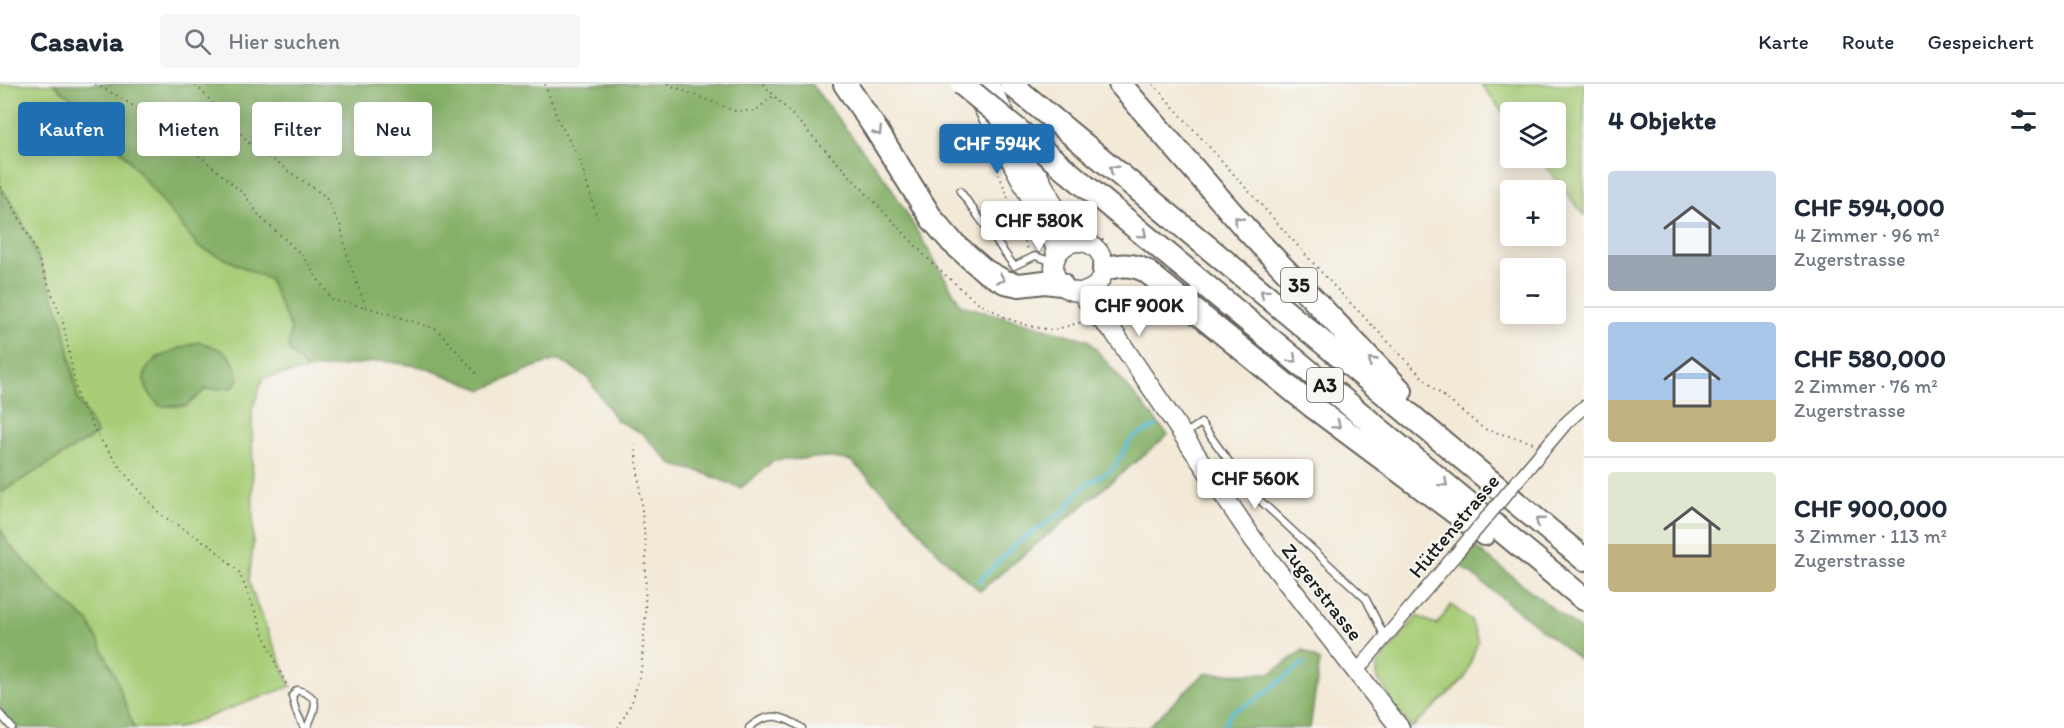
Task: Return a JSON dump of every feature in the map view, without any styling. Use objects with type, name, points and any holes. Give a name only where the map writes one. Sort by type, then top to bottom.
[{"type":"highway","points":[[845,84],[932,219],[952,242],[985,271],[1005,282],[1019,285],[1045,282],[1085,283],[1128,265],[1134,265],[1146,271],[1312,406],[1584,607]]},
{"type":"highway","name":"A3","points":[[962,84],[1584,599]]},
{"type":"highway","name":"A3","points":[[1011,84],[1584,559]]},
{"type":"highway","name":"35","points":[[1120,84],[1245,228],[1486,478]]},
{"type":"main road","name":"Zugerstrasse","points":[[971,84],[1048,231],[1055,247],[1056,278],[1085,283]]},
{"type":"main road","name":"Zugerstrasse","points":[[988,84],[1066,227],[1079,242],[1094,247],[1100,253],[1085,283],[1098,317],[1113,331],[1253,539],[1400,728]]},
{"type":"main road","points":[[1055,259],[1066,246],[1079,242]]},
{"type":"street","name":"Hüttenstrasse","points":[[1356,672],[1546,446],[1584,407]]},
{"type":"lane","points":[[960,191],[1014,266],[1035,256],[1055,259]]},
{"type":"lane","points":[[1183,436],[1201,423],[1251,492],[1366,598],[1385,638]]},
{"type":"lane","points":[[297,690],[307,693],[315,700],[316,706],[305,728],[296,711],[292,696],[297,690]]},
{"type":"lane","points":[[0,714],[12,728]]},
{"type":"lane","points":[[749,728],[757,721],[775,716],[789,720],[802,728]]},
{"type":"path","points":[[95,84],[144,113],[206,161],[244,195],[260,217],[301,254],[332,300],[366,307],[437,329],[476,373]]},
{"type":"path","points":[[195,84],[253,147],[325,196],[341,227],[348,260],[366,307]]},
{"type":"path","points":[[545,84],[558,120],[580,160],[597,218]]},
{"type":"path","points":[[667,84],[735,111],[755,111],[773,96]]},
{"type":"path","points":[[1153,84],[1331,283],[1432,387],[1484,429],[1546,446]]},
{"type":"path","points":[[998,171],[1031,258]]},
{"type":"path","points":[[0,187],[11,202],[35,251],[63,322],[78,399],[97,434],[121,469],[161,515],[211,546],[238,572],[276,664],[292,696]]},
{"type":"path","points":[[618,728],[632,702],[640,671],[645,621],[646,548],[635,445]]},
{"type":"green space","points":[[0,84],[54,84],[76,102],[18,102],[18,156],[125,155],[199,247],[269,279],[291,329],[288,349],[307,370],[263,378],[252,410],[253,546],[249,581],[291,686],[178,728],[134,728],[89,622],[52,590],[8,543],[0,528],[0,493],[97,434],[78,399],[63,322],[31,240],[11,202],[0,187]],"holes":[[[199,342],[232,388],[206,389],[186,406],[156,358]]]},
{"type":"green space","points":[[54,84],[811,84],[889,184],[961,305],[1088,340],[1168,435],[980,591],[942,557],[897,505],[851,461],[827,457],[773,461],[741,488],[701,472],[673,465],[642,433],[617,421],[587,377],[559,359],[534,367],[483,390],[423,367],[383,361],[307,370],[288,349],[291,329],[269,279],[199,247],[125,155],[125,102],[76,102]]},
{"type":"green space","points":[[1481,84],[1584,84],[1584,215],[1566,192],[1566,180],[1556,180],[1547,168],[1566,168],[1566,102],[1500,102],[1500,109]]},
{"type":"green space","points":[[0,187],[11,202],[31,240],[63,322],[78,399],[97,434],[0,493]]},
{"type":"green space","points":[[199,342],[226,353],[234,363],[239,379],[232,388],[206,389],[186,406],[160,406],[144,381],[146,371],[162,356]]},
{"type":"green space","points":[[0,528],[8,543],[52,590],[89,622],[115,675],[134,728],[12,728],[0,714]]},
{"type":"green space","points":[[1475,547],[1584,633],[1584,663],[1460,565]]},
{"type":"green space","points":[[1451,605],[1471,620],[1478,641],[1465,678],[1412,728],[1388,701],[1391,697],[1377,678],[1377,666],[1417,616],[1437,625]]},
{"type":"green space","points":[[1303,650],[1320,661],[1310,728],[1147,728],[1204,674],[1271,673]]},
{"type":"green space","points":[[1091,726],[1147,728],[1091,728]]},
{"type":"waterway","points":[[979,581],[1017,543],[1065,510],[1077,493],[1090,482],[1112,470],[1132,438],[1156,426]]},
{"type":"waterway","points":[[1223,728],[1231,712],[1254,701],[1304,663]]}]
